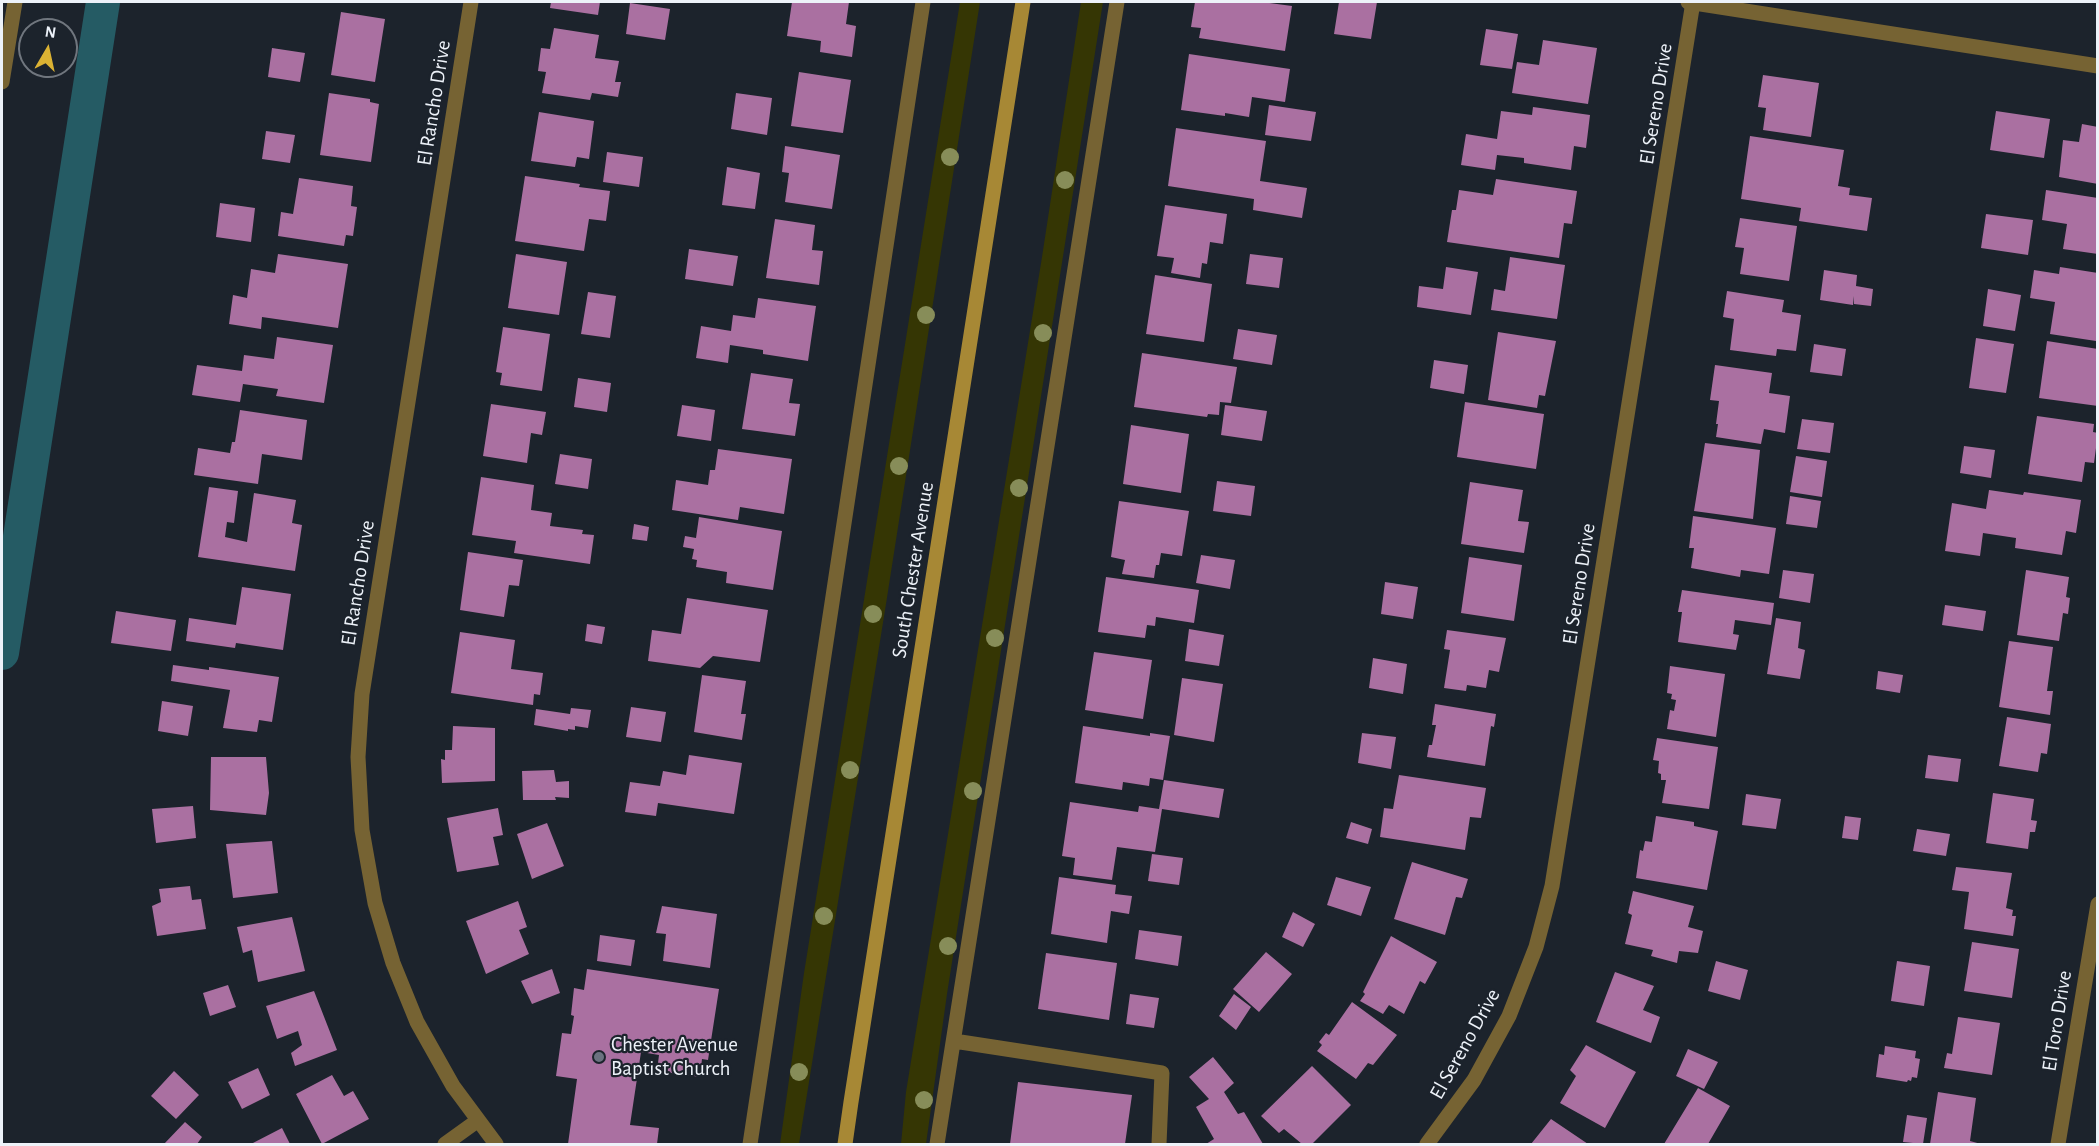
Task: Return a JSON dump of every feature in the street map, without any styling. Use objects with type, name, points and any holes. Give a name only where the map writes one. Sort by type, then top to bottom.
[{"type":"main road","name":"South Chester Avenue","points":[[845,1144],[1023,2]]},
{"type":"street","points":[[2,82],[15,2]]},
{"type":"street","name":"El Rancho Drive","points":[[471,2],[362,694],[358,757],[362,830],[375,903],[393,963],[417,1022],[453,1086],[496,1144]]},
{"type":"street","points":[[750,1144],[922,2]]},
{"type":"street","points":[[938,1144],[1117,2]]},
{"type":"street","points":[[1688,2],[2097,66]]},
{"type":"street","name":"El Sereno Drive","points":[[1427,1144],[1474,1080],[1509,1016],[1536,947],[1552,886],[1693,2]]},
{"type":"street","name":"El Toro Drive","points":[[2058,1144],[2097,904]]},
{"type":"street","points":[[954,1041],[1162,1073],[1159,1144]]},
{"type":"street","points":[[945,1103],[946,1144]]},
{"type":"street","points":[[445,1144],[477,1121]]},
{"type":"shaded area","points":[[960,2],[980,2],[886,604],[799,1144],[780,1144],[804,973]]},
{"type":"shaded area","points":[[1081,2],[1103,2],[947,994],[926,1144],[901,1144],[906,1092],[1042,257]]},
{"type":"building","points":[[551,2],[600,2],[598,15],[550,8]]},
{"type":"building","points":[[792,2],[849,2],[846,24],[856,26],[852,57],[820,52],[821,41],[787,36]]},
{"type":"building","points":[[1195,2],[1262,2],[1292,6],[1285,51],[1199,38],[1201,28],[1191,27]]},
{"type":"building","points":[[1339,2],[1377,2],[1371,39],[1334,34]]},
{"type":"building","points":[[630,3],[670,9],[665,40],[626,34]]},
{"type":"building","points":[[341,12],[385,19],[375,82],[331,75]]},
{"type":"building","points":[[554,28],[599,35],[595,58],[619,61],[615,82],[621,82],[618,97],[592,93],[590,100],[542,93],[546,72],[538,71],[541,48],[550,49]]},
{"type":"building","points":[[1486,29],[1518,34],[1512,69],[1480,65]]},
{"type":"building","points":[[1543,40],[1597,48],[1588,104],[1512,93],[1517,62],[1539,65]]},
{"type":"building","points":[[272,48],[305,53],[300,82],[268,77]]},
{"type":"building","points":[[1189,54],[1290,69],[1285,102],[1252,97],[1249,117],[1181,110]]},
{"type":"building","points":[[799,72],[851,80],[843,133],[791,126]]},
{"type":"building","points":[[1763,75],[1819,83],[1811,137],[1763,130],[1766,108],[1758,107]]},
{"type":"building","points":[[329,93],[370,99],[370,102],[379,104],[371,162],[320,155]]},
{"type":"building","points":[[736,93],[772,98],[767,135],[731,129]]},
{"type":"building","points":[[1269,105],[1316,112],[1311,141],[1265,135]]},
{"type":"building","points":[[1533,107],[1590,115],[1586,148],[1574,146],[1571,170],[1524,163],[1524,158],[1497,155],[1495,170],[1461,165],[1466,134],[1497,139],[1501,111],[1532,115]]},
{"type":"building","points":[[1996,111],[2050,119],[2044,158],[1990,150]]},
{"type":"building","points":[[539,112],[594,121],[589,159],[577,157],[575,167],[531,161]]},
{"type":"building","points":[[2082,124],[2098,127],[2098,184],[2059,177],[2063,140],[2079,142]]},
{"type":"building","points":[[1176,128],[1266,141],[1260,181],[1307,188],[1302,218],[1253,210],[1254,199],[1168,186]]},
{"type":"building","points":[[266,131],[295,135],[290,163],[262,159]]},
{"type":"building","points":[[1750,136],[1844,150],[1838,186],[1850,188],[1849,195],[1872,198],[1867,231],[1799,221],[1801,208],[1741,199]]},
{"type":"building","points":[[785,146],[840,155],[832,209],[785,202],[789,173],[782,172]]},
{"type":"building","points":[[607,152],[643,157],[639,187],[603,182]]},
{"type":"building","points":[[727,167],[760,173],[755,209],[722,205]]},
{"type":"building","points":[[525,176],[610,191],[606,221],[589,219],[584,251],[515,241]]},
{"type":"building","points":[[299,178],[353,186],[351,206],[357,207],[353,236],[346,235],[344,246],[278,236],[281,212],[293,214]]},
{"type":"building","points":[[1496,179],[1577,191],[1572,224],[1564,223],[1559,258],[1447,242],[1452,210],[1456,210],[1459,190],[1493,195]]},
{"type":"building","points":[[2046,190],[2098,198],[2098,254],[2063,249],[2067,224],[2042,220]]},
{"type":"building","points":[[220,203],[255,208],[251,242],[216,237]]},
{"type":"building","points":[[1165,205],[1227,214],[1223,244],[1210,242],[1207,264],[1202,263],[1200,278],[1171,273],[1174,258],[1157,256]]},
{"type":"building","points":[[1986,214],[2033,220],[2028,255],[1981,248]]},
{"type":"building","points":[[1740,218],[1797,226],[1789,281],[1740,274],[1744,248],[1735,247]]},
{"type":"building","points":[[775,219],[815,225],[812,250],[823,251],[819,285],[766,278]]},
{"type":"building","points":[[689,249],[738,256],[733,286],[685,279]]},
{"type":"building","points":[[278,254],[348,264],[338,328],[262,317],[261,329],[229,324],[233,295],[247,298],[251,269],[275,273]]},
{"type":"building","points":[[516,254],[567,262],[559,315],[508,308]]},
{"type":"building","points":[[1250,254],[1283,258],[1279,288],[1246,284]]},
{"type":"building","points":[[1510,257],[1565,265],[1557,319],[1491,310],[1494,289],[1505,291]]},
{"type":"building","points":[[1446,267],[1478,272],[1471,315],[1417,307],[1419,286],[1443,289]]},
{"type":"building","points":[[2060,267],[2098,273],[2096,341],[2050,334],[2055,302],[2030,298],[2034,270],[2059,274]]},
{"type":"building","points":[[1824,270],[1857,275],[1856,286],[1873,289],[1871,306],[1854,304],[1854,296],[1853,305],[1820,300]]},
{"type":"building","points":[[1155,275],[1212,284],[1204,342],[1146,334]]},
{"type":"building","points":[[1988,289],[2021,295],[2015,331],[1983,326]]},
{"type":"building","points":[[1727,291],[1784,300],[1782,312],[1801,315],[1796,351],[1777,349],[1776,356],[1730,350],[1734,319],[1723,317]]},
{"type":"building","points":[[588,292],[616,296],[610,338],[581,334]]},
{"type":"building","points":[[758,298],[816,306],[808,361],[763,354],[763,350],[730,345],[728,363],[696,358],[701,326],[731,331],[733,315],[755,318]]},
{"type":"building","points":[[503,327],[550,334],[542,391],[500,385],[502,373],[496,372]]},
{"type":"building","points":[[1238,329],[1277,335],[1272,365],[1233,359]]},
{"type":"building","points":[[1498,332],[1556,341],[1545,396],[1539,395],[1537,408],[1488,400]]},
{"type":"building","points":[[277,337],[333,345],[324,403],[276,396],[278,389],[243,384],[240,402],[192,395],[197,365],[242,371],[244,355],[274,359]]},
{"type":"building","points":[[1976,338],[2014,344],[2006,393],[1969,388]]},
{"type":"building","points":[[2047,341],[2098,349],[2098,406],[2039,398]]},
{"type":"building","points":[[1814,344],[1846,349],[1842,376],[1810,372]]},
{"type":"building","points":[[1142,353],[1237,367],[1231,403],[1220,402],[1219,415],[1208,414],[1207,417],[1134,407]]},
{"type":"building","points":[[1434,360],[1468,365],[1464,394],[1430,388]]},
{"type":"building","points":[[1715,365],[1772,373],[1769,393],[1790,396],[1785,433],[1764,429],[1761,444],[1716,437],[1719,401],[1710,400]]},
{"type":"building","points":[[751,373],[793,379],[789,403],[800,404],[795,436],[742,429]]},
{"type":"building","points":[[578,378],[611,383],[607,412],[574,407]]},
{"type":"building","points":[[1465,402],[1544,414],[1536,469],[1457,457]]},
{"type":"building","points":[[491,404],[546,412],[542,435],[531,433],[527,463],[483,456]]},
{"type":"building","points":[[682,405],[715,410],[711,441],[677,436]]},
{"type":"building","points":[[1225,405],[1267,411],[1262,441],[1221,435]]},
{"type":"building","points":[[240,410],[307,420],[302,460],[262,454],[258,484],[194,475],[198,448],[230,453],[232,442],[235,442]]},
{"type":"building","points":[[2037,416],[2094,424],[2093,432],[2098,433],[2094,463],[2085,462],[2082,482],[2028,474]]},
{"type":"building","points":[[1802,419],[1834,423],[1830,453],[1797,449]]},
{"type":"building","points":[[1131,425],[1189,434],[1181,493],[1123,484]]},
{"type":"building","points":[[1705,443],[1760,450],[1753,519],[1694,511]]},
{"type":"building","points":[[1964,446],[1995,450],[1991,478],[1960,473]]},
{"type":"building","points":[[718,449],[792,459],[784,514],[740,507],[738,520],[672,510],[676,480],[708,485],[710,470],[715,470]]},
{"type":"building","points":[[560,454],[592,459],[588,489],[555,484]]},
{"type":"building","points":[[1796,456],[1827,461],[1822,497],[1790,492]]},
{"type":"building","points":[[481,477],[534,485],[531,510],[552,513],[550,526],[583,530],[582,534],[594,535],[590,564],[514,553],[516,541],[472,535]]},
{"type":"building","points":[[1217,481],[1255,486],[1251,516],[1213,511]]},
{"type":"building","points":[[1470,482],[1523,490],[1518,521],[1529,522],[1524,553],[1461,544]]},
{"type":"building","points":[[209,487],[238,491],[234,523],[227,522],[225,537],[247,542],[254,493],[296,500],[292,523],[302,525],[295,571],[198,557]]},
{"type":"building","points":[[1989,490],[2081,500],[2076,533],[2066,531],[2062,555],[2015,548],[2016,538],[1983,533],[1980,556],[1945,551],[1952,503],[1986,509]]},
{"type":"building","points":[[1790,496],[1821,501],[1817,528],[1786,524]]},
{"type":"building","points":[[1119,501],[1189,511],[1182,556],[1161,553],[1154,578],[1122,574],[1125,560],[1111,557]]},
{"type":"building","points":[[1693,516],[1776,528],[1769,574],[1741,570],[1740,577],[1691,568],[1694,548],[1689,548]]},
{"type":"building","points":[[699,517],[782,531],[773,590],[726,583],[727,572],[696,567],[697,560],[692,559],[694,549],[683,547],[685,536],[696,538]]},
{"type":"building","points":[[634,524],[649,527],[647,541],[632,539]]},
{"type":"building","points":[[468,552],[523,560],[519,586],[509,585],[504,617],[460,610]]},
{"type":"building","points":[[1201,555],[1235,560],[1230,589],[1196,583]]},
{"type":"building","points":[[1469,557],[1522,565],[1514,621],[1461,613]]},
{"type":"building","points":[[1783,570],[1814,574],[1810,603],[1779,598]]},
{"type":"building","points":[[2026,570],[2069,577],[2066,597],[2070,598],[2068,614],[2063,613],[2059,641],[2017,635]]},
{"type":"building","points":[[1106,577],[1199,590],[1194,623],[1156,617],[1155,626],[1147,625],[1145,638],[1098,632]]},
{"type":"building","points":[[1385,582],[1418,587],[1413,619],[1381,614]]},
{"type":"building","points":[[242,587],[291,594],[283,650],[236,643],[235,648],[186,641],[189,618],[236,625]]},
{"type":"building","points":[[1682,590],[1774,603],[1771,625],[1735,620],[1733,634],[1739,635],[1736,650],[1678,642],[1682,612],[1678,612]]},
{"type":"building","points":[[687,598],[768,610],[760,662],[713,656],[700,668],[648,661],[652,630],[681,634]]},
{"type":"building","points":[[1945,605],[1986,611],[1983,631],[1942,625]]},
{"type":"building","points":[[116,611],[176,620],[171,651],[111,643]]},
{"type":"building","points":[[1776,618],[1801,622],[1798,648],[1805,650],[1800,679],[1767,674]]},
{"type":"building","points":[[587,624],[605,627],[602,644],[585,641]]},
{"type":"building","points":[[1189,629],[1224,635],[1219,666],[1185,661]]},
{"type":"building","points":[[1447,630],[1506,638],[1499,672],[1489,670],[1486,688],[1467,685],[1466,691],[1444,688],[1450,650],[1444,649]]},
{"type":"building","points":[[460,632],[515,640],[511,669],[543,673],[540,695],[534,694],[533,705],[451,693]]},
{"type":"building","points":[[2009,641],[2053,647],[2047,691],[2053,691],[2050,715],[1999,707]]},
{"type":"building","points":[[1094,652],[1152,660],[1143,719],[1085,710]]},
{"type":"building","points":[[1373,658],[1407,664],[1403,694],[1369,688]]},
{"type":"building","points":[[173,665],[209,670],[209,667],[279,677],[272,722],[259,720],[257,732],[223,728],[230,690],[171,681]]},
{"type":"building","points":[[1670,666],[1725,674],[1716,737],[1667,729],[1670,710],[1674,711],[1676,700],[1671,699],[1672,694],[1667,693]]},
{"type":"building","points":[[1878,671],[1903,675],[1900,693],[1876,689]]},
{"type":"building","points":[[702,675],[746,681],[741,714],[746,714],[742,740],[694,732]]},
{"type":"building","points":[[1182,678],[1223,684],[1214,742],[1174,735]]},
{"type":"building","points":[[162,701],[193,706],[188,736],[158,731]]},
{"type":"building","points":[[1435,704],[1496,714],[1494,727],[1491,726],[1485,766],[1427,757],[1436,725],[1432,725]]},
{"type":"building","points":[[631,707],[666,712],[661,742],[626,737]]},
{"type":"building","points":[[571,708],[591,710],[588,728],[575,726],[575,730],[568,729],[568,731],[534,725],[536,709],[570,714]]},
{"type":"building","points":[[2007,717],[2051,724],[2047,754],[2041,753],[2038,772],[1999,766]]},
{"type":"building","points":[[453,726],[495,728],[495,781],[442,783],[441,759],[445,760],[445,750],[452,750]]},
{"type":"building","points":[[1083,726],[1150,736],[1150,733],[1170,736],[1163,780],[1150,778],[1149,786],[1123,782],[1122,790],[1075,783]]},
{"type":"building","points":[[1362,733],[1396,737],[1391,769],[1358,763]]},
{"type":"building","points":[[1657,738],[1718,747],[1709,809],[1662,803],[1666,780],[1661,780],[1661,774],[1658,773],[1659,761],[1653,760]]},
{"type":"building","points":[[689,755],[742,763],[734,814],[658,803],[656,816],[625,812],[630,782],[660,786],[663,771],[686,775]]},
{"type":"building","points":[[1928,755],[1961,759],[1958,782],[1925,778]]},
{"type":"building","points":[[211,757],[266,757],[269,793],[266,815],[210,810]]},
{"type":"building","points":[[554,770],[556,782],[569,781],[569,798],[523,800],[522,771]]},
{"type":"building","points":[[1399,775],[1486,788],[1481,818],[1470,817],[1465,850],[1380,837],[1384,808],[1393,809]]},
{"type":"building","points":[[1164,780],[1224,789],[1219,818],[1162,809],[1155,852],[1117,847],[1112,880],[1073,875],[1075,858],[1062,856],[1070,802],[1138,812],[1139,806],[1159,809]]},
{"type":"building","points":[[1993,793],[2034,799],[2031,820],[2037,821],[2035,832],[2030,832],[2028,849],[1986,843]]},
{"type":"building","points":[[1746,794],[1781,799],[1776,829],[1742,825]]},
{"type":"building","points":[[193,806],[196,838],[156,843],[152,809]]},
{"type":"building","points":[[498,808],[503,835],[493,837],[499,865],[457,872],[447,818]]},
{"type":"building","points":[[1656,816],[1694,822],[1694,826],[1718,831],[1707,890],[1636,878],[1640,850],[1643,851],[1645,841],[1652,842]]},
{"type":"building","points":[[1845,816],[1861,818],[1858,840],[1842,838]]},
{"type":"building","points":[[1351,822],[1372,829],[1368,844],[1346,838]]},
{"type":"building","points":[[547,823],[564,866],[532,879],[517,834]]},
{"type":"building","points":[[1917,829],[1950,834],[1946,856],[1913,851]]},
{"type":"building","points":[[272,841],[278,893],[233,898],[226,844]]},
{"type":"building","points":[[1152,854],[1183,858],[1179,885],[1148,881]]},
{"type":"building","points":[[1412,862],[1468,879],[1462,898],[1456,897],[1445,935],[1394,919]]},
{"type":"building","points":[[1956,867],[2012,873],[2006,908],[2013,910],[2012,916],[2016,916],[2013,936],[1964,929],[1969,892],[1952,890]]},
{"type":"building","points":[[1059,877],[1116,885],[1115,894],[1132,896],[1129,914],[1111,911],[1107,943],[1051,934]]},
{"type":"building","points":[[1336,877],[1371,887],[1361,916],[1327,905]]},
{"type":"building","points":[[190,886],[192,900],[201,899],[206,929],[157,936],[152,906],[161,902],[159,889]]},
{"type":"building","points":[[1633,891],[1694,906],[1688,927],[1703,931],[1698,953],[1679,951],[1677,963],[1651,956],[1653,950],[1625,944],[1632,915],[1628,913]]},
{"type":"building","points":[[518,901],[527,927],[519,930],[529,954],[486,974],[466,921]]},
{"type":"building","points":[[662,906],[717,914],[710,968],[663,961],[666,934],[656,933]]},
{"type":"building","points":[[1293,912],[1315,924],[1303,947],[1282,937]]},
{"type":"building","points":[[292,917],[305,971],[258,982],[252,950],[243,953],[237,927]]},
{"type":"building","points":[[1139,930],[1182,936],[1178,966],[1135,959]]},
{"type":"building","points":[[600,935],[635,940],[631,966],[597,961]]},
{"type":"building","points":[[1391,936],[1437,962],[1425,984],[1420,981],[1404,1014],[1389,1005],[1383,1014],[1360,1001]]},
{"type":"building","points":[[1972,942],[2019,949],[2012,998],[1964,991]]},
{"type":"building","points":[[1266,952],[1292,974],[1259,1012],[1233,989]]},
{"type":"building","points":[[1046,953],[1117,963],[1109,1020],[1038,1009]]},
{"type":"building","points":[[1716,961],[1748,970],[1740,1000],[1708,991]]},
{"type":"building","points":[[1897,961],[1930,966],[1924,1006],[1891,1001]]},
{"type":"building","points":[[552,969],[560,993],[532,1004],[521,981]]},
{"type":"building","name":"Chester Avenue Baptist Church","points":[[587,969],[719,989],[708,1060],[702,1059],[700,1077],[657,1071],[659,1055],[641,1052],[630,1125],[659,1128],[657,1144],[568,1144],[577,1079],[556,1076],[562,1033],[571,1034],[574,1016],[571,1015],[574,988],[584,990]]},
{"type":"building","points":[[1615,972],[1654,986],[1643,1010],[1660,1017],[1651,1043],[1596,1022]]},
{"type":"building","points":[[228,985],[236,1007],[210,1016],[203,993]]},
{"type":"building","points":[[314,991],[337,1050],[295,1066],[291,1053],[302,1045],[298,1031],[277,1039],[266,1006]]},
{"type":"building","points":[[1130,994],[1159,998],[1154,1028],[1126,1024]]},
{"type":"building","points":[[1234,994],[1251,1007],[1236,1030],[1219,1016]]},
{"type":"building","points":[[1352,1002],[1397,1035],[1373,1065],[1368,1063],[1356,1079],[1317,1051],[1322,1045],[1319,1042],[1326,1033],[1329,1035]]},
{"type":"building","points":[[1958,1017],[2000,1023],[1992,1075],[1944,1068],[1947,1053],[1952,1054]]},
{"type":"building","points":[[1586,1045],[1636,1072],[1605,1128],[1560,1103],[1576,1076],[1570,1070]]},
{"type":"building","points":[[1885,1046],[1916,1051],[1915,1058],[1920,1059],[1917,1078],[1912,1077],[1911,1081],[1907,1082],[1876,1077],[1879,1054],[1884,1055]]},
{"type":"building","points":[[1688,1049],[1718,1062],[1704,1089],[1676,1076]]},
{"type":"building","points":[[1213,1057],[1234,1083],[1224,1092],[1238,1114],[1244,1112],[1263,1144],[1206,1144],[1214,1139],[1196,1107],[1209,1099],[1189,1077]]},
{"type":"building","points":[[1312,1066],[1351,1105],[1312,1144],[1302,1144],[1284,1129],[1279,1133],[1261,1116]]},
{"type":"building","points":[[258,1068],[270,1095],[242,1109],[228,1082]]},
{"type":"building","points":[[174,1071],[199,1095],[176,1119],[151,1096]]},
{"type":"building","points":[[332,1075],[344,1096],[353,1091],[369,1119],[322,1144],[296,1094]]},
{"type":"building","points":[[1018,1082],[1132,1095],[1125,1144],[1010,1144]]},
{"type":"building","points":[[1698,1088],[1730,1106],[1708,1144],[1664,1144]]},
{"type":"building","points":[[1938,1092],[1976,1098],[1970,1141],[1981,1144],[1930,1144]]},
{"type":"building","points":[[1907,1115],[1927,1118],[1923,1144],[1903,1142]]},
{"type":"building","points":[[1551,1119],[1588,1144],[1531,1144]]},
{"type":"building","points":[[185,1122],[202,1137],[197,1144],[164,1144]]},
{"type":"building","points":[[282,1128],[290,1144],[251,1144]]},
{"type":"waterway","points":[[2,653],[103,2]]},
{"type":"place","name":"Chester Avenue Baptist Church","points":[[599,1057]]}]
